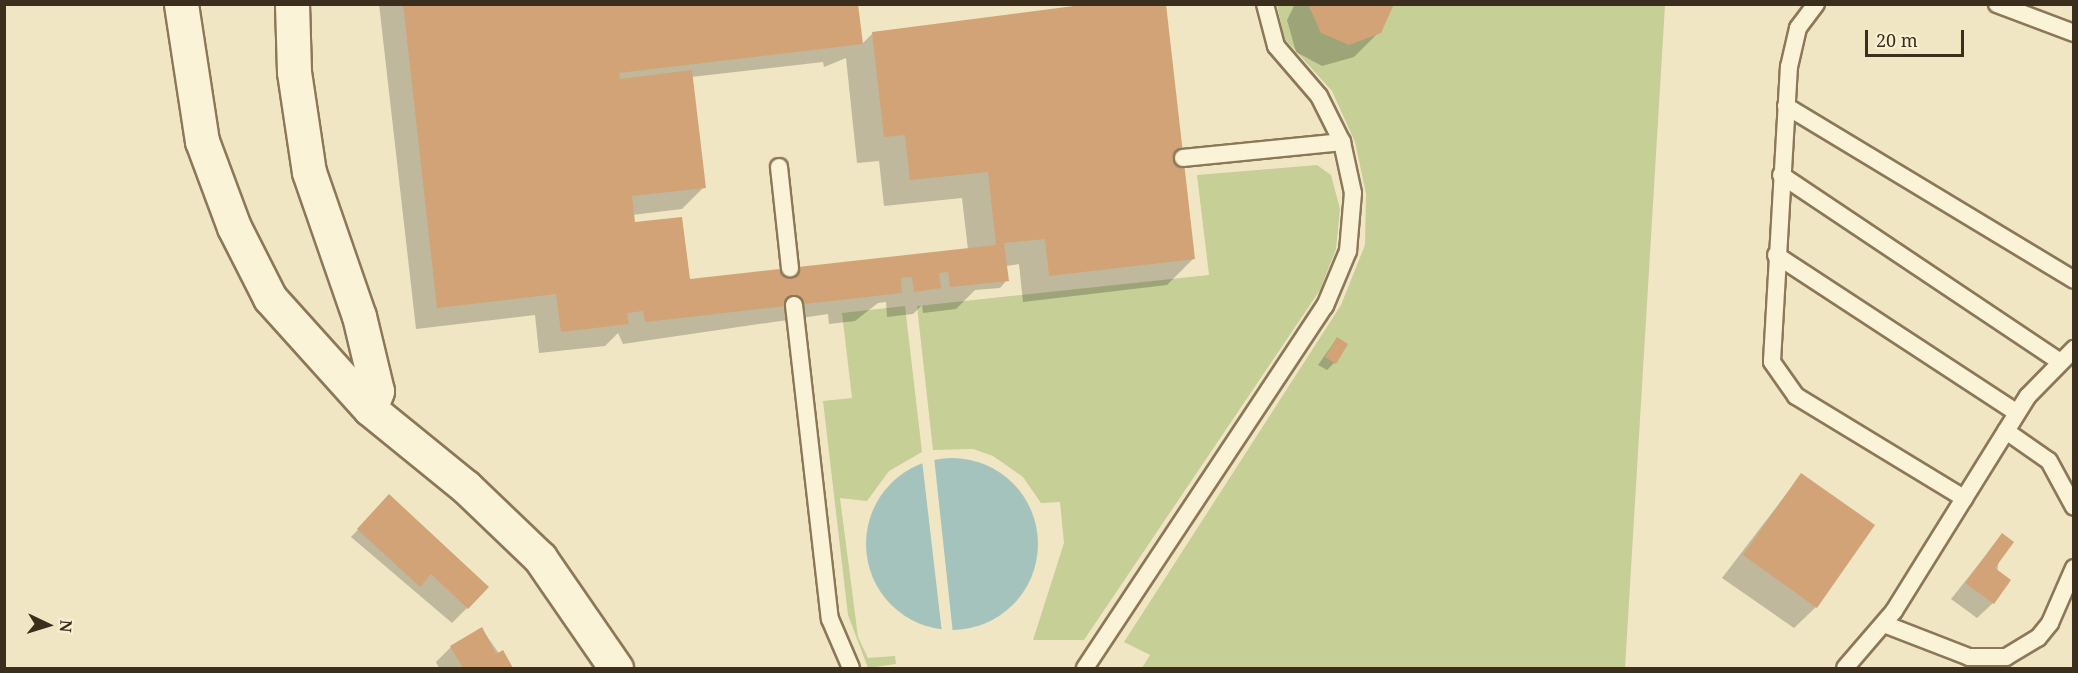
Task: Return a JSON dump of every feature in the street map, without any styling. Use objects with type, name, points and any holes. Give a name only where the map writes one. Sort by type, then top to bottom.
[{"type":"street","points":[[181,4],[202,141],[234,227],[270,298],[322,360],[370,410],[466,487],[540,558],[615,669]]},
{"type":"street","points":[[292,4],[294,72],[309,172],[359,316],[377,391],[370,410]]},
{"type":"street","points":[[322,360],[347,342],[359,316]]},
{"type":"lane","points":[[1085,669],[1339,279],[1353,222],[1342,142],[1319,96],[1276,46],[1265,4]]},
{"type":"lane","points":[[1816,4],[1791,46],[1770,348],[1785,387],[1964,498]]},
{"type":"lane","points":[[1997,4],[2073,33]]},
{"type":"lane","points":[[1786,106],[2073,280]]},
{"type":"lane","points":[[1183,158],[1342,142]]},
{"type":"lane","points":[[779,167],[790,268]]},
{"type":"lane","points":[[1781,175],[2060,362]]},
{"type":"lane","points":[[1776,255],[2016,413]]},
{"type":"lane","points":[[794,305],[830,619],[851,669]]},
{"type":"lane","points":[[1845,669],[1884,624],[2016,413],[2073,349]]},
{"type":"lane","points":[[2006,431],[2049,461],[2073,507]]},
{"type":"lane","points":[[1884,624],[1969,657],[2006,657],[2031,644],[2050,623],[2073,568]]},
{"type":"green space","points":[[1277,5],[1665,5],[1625,668],[1142,668],[1150,655],[1124,642],[1341,305],[1365,245],[1366,194],[1355,142],[1332,91],[1284,38]]},
{"type":"green space","points":[[1317,165],[1331,175],[1340,209],[1336,249],[1320,290],[1084,640],[1033,640],[1064,543],[1060,502],[1041,503],[1023,477],[993,456],[973,449],[933,450],[917,306],[1209,275],[1197,175]]},
{"type":"green space","points":[[905,306],[922,452],[889,471],[867,501],[840,498],[858,637],[868,658],[895,656],[896,664],[868,668],[848,615],[823,401],[852,398],[842,313]]},
{"type":"water","points":[[952,458],[969,459],[985,464],[1000,472],[1013,483],[1024,496],[1032,511],[1037,527],[1037,561],[1032,577],[1024,592],[1013,605],[1000,616],[985,624],[969,629],[952,630],[935,629],[919,624],[904,616],[891,605],[880,592],[872,577],[867,561],[866,544],[867,527],[872,511],[880,496],[891,483],[904,472],[919,464],[935,459]]},
{"type":"pier","points":[[934,457],[953,634],[942,633],[922,460]]},
{"type":"building","points":[[403,4],[858,4],[863,44],[619,73],[620,79],[692,70],[706,188],[632,196],[635,222],[682,217],[690,279],[996,245],[988,172],[910,180],[905,135],[884,137],[872,32],[1089,4],[1166,4],[1195,259],[1049,276],[1045,239],[1004,243],[1009,281],[950,287],[948,272],[939,273],[941,288],[914,292],[912,277],[901,278],[902,293],[645,322],[643,311],[627,313],[629,324],[561,332],[556,294],[437,308]]},
{"type":"building","points":[[1308,4],[1394,4],[1381,33],[1349,45],[1321,33]]},
{"type":"building","points":[[1337,337],[1348,344],[1336,364],[1325,357]]},
{"type":"building","points":[[1801,473],[1875,525],[1817,608],[1743,555]]},
{"type":"building","points":[[389,494],[489,587],[468,609],[431,574],[420,587],[357,529]]},
{"type":"building","points":[[2002,533],[2014,542],[1995,568],[2011,580],[1994,604],[1965,583]]},
{"type":"building","points":[[482,627],[496,654],[503,650],[513,668],[463,668],[450,646]]}]
